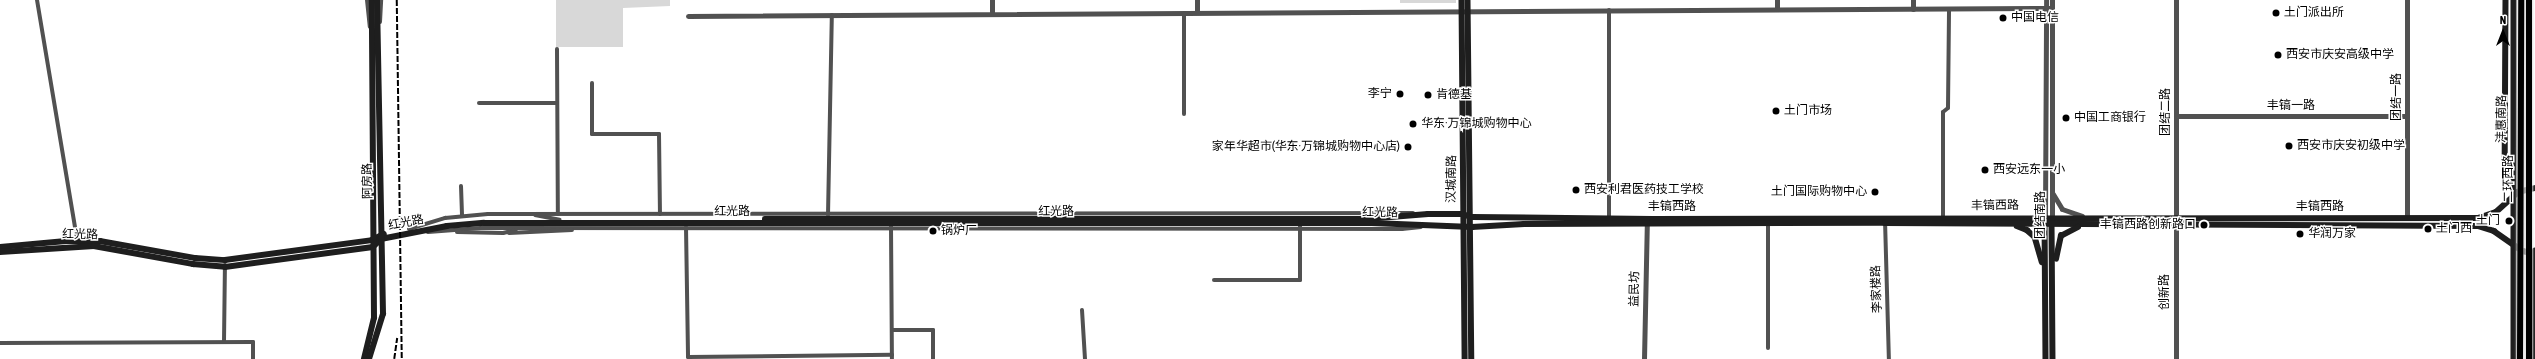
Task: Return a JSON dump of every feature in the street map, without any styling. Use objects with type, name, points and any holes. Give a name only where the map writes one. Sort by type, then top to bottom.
[{"type":"highway","name":"二环西路","points":[[2520,359],[2521,0]]},
{"type":"highway","name":"二环西路","points":[[2529,0],[2529,359]]},
{"type":"main road","name":"阿房路","points":[[369,359],[383,314],[375,40],[372,0]]},
{"type":"main road","name":"阿房路","points":[[364,359],[374,318],[372,240],[377,0]]},
{"type":"main road","name":"汉城南路","points":[[1462,0],[1465,11],[1472,217],[1472,359]]},
{"type":"main road","name":"汉城南路","points":[[1465,359],[1462,214],[1465,11],[1468,0]]},
{"type":"main road","points":[[2506,0],[2505,167],[2513,181]]},
{"type":"main road","name":"沣惠南路","points":[[2514,0],[2512,244],[2514,359]]},
{"type":"main road","name":"丰镐西路","points":[[1472,217],[1609,218],[1647,221],[1768,224],[1943,218],[2045,217],[2484,217],[2501,208],[2524,189],[2535,188]]},
{"type":"main road","name":"红光路","points":[[0,247],[77,240],[110,242],[195,258],[225,260],[372,240],[464,221],[1366,219],[1428,214],[1462,214],[1472,217]]},
{"type":"main road","name":"团结南路","points":[[2045,217],[2046,359]]},
{"type":"main road","name":"团结南路","points":[[2052,217],[2053,359]]},
{"type":"main road","name":"丰镐西路","points":[[1472,227],[1524,224],[1647,221],[1885,221],[2044,225],[2175,224],[2478,226],[2494,230],[2512,244],[2528,253],[2535,253]]},
{"type":"main road","name":"红光路","points":[[410,231],[467,224],[567,223],[686,226],[1300,225],[1472,227]]},
{"type":"main road","points":[[2005,224],[2022,228],[2035,237],[2045,274]]},
{"type":"main road","points":[[2053,275],[2061,236],[2071,229],[2090,225]]},
{"type":"main road","name":"红光路","points":[[0,252],[55,246],[94,246],[193,264],[225,267],[373,247],[381,237]]},
{"type":"main road","points":[[2535,253],[2535,359]]},
{"type":"street","points":[[37,0],[77,240]]},
{"type":"street","points":[[367,0],[375,40]]},
{"type":"street","points":[[375,40],[382,0]]},
{"type":"street","points":[[992,0],[992,14]]},
{"type":"street","points":[[1197,0],[1197,12]]},
{"type":"street","points":[[1777,0],[1777,8]]},
{"type":"street","points":[[1913,0],[1913,9]]},
{"type":"street","name":"团结南路","points":[[2045,217],[2046,0]]},
{"type":"street","name":"团结南路","points":[[2052,0],[2052,217]]},
{"type":"street","name":"团结二路","points":[[2175,224],[2176,0]]},
{"type":"street","name":"团结一路","points":[[2407,0],[2407,218]]},
{"type":"street","points":[[688,16],[1777,8],[1949,10],[2052,8]]},
{"type":"street","points":[[1609,10],[1609,218]]},
{"type":"street","points":[[1943,218],[1943,112],[1948,108],[1949,10]]},
{"type":"street","points":[[1184,13],[1184,114]]},
{"type":"street","points":[[828,214],[832,15]]},
{"type":"street","points":[[557,49],[558,214]]},
{"type":"street","points":[[592,83],[592,134],[659,134],[660,214]]},
{"type":"street","points":[[479,103],[558,103]]},
{"type":"street","name":"丰镐一路","points":[[2176,116],[2407,116]]},
{"type":"street","points":[[461,186],[462,216]]},
{"type":"street","points":[[2053,189],[2056,202],[2062,209],[2087,217]]},
{"type":"street","points":[[410,231],[446,218],[524,214],[1428,214]]},
{"type":"street","points":[[524,214],[560,220]]},
{"type":"street","name":"益民坊","points":[[1644,359],[1647,221]]},
{"type":"street","name":"李家楼路","points":[[1885,221],[1889,359]]},
{"type":"street","points":[[530,228],[567,223]]},
{"type":"street","points":[[1768,224],[1768,348]]},
{"type":"street","name":"创新路","points":[[2175,224],[2176,359]]},
{"type":"street","points":[[1214,280],[1300,280],[1300,225]]},
{"type":"street","points":[[441,231],[523,228],[686,226],[688,357],[892,357],[891,226]]},
{"type":"street","points":[[503,233],[523,228]]},
{"type":"street","points":[[410,231],[503,233],[557,232],[584,228]]},
{"type":"street","points":[[224,342],[225,260]]},
{"type":"street","points":[[1082,310],[1085,359]]},
{"type":"street","points":[[892,330],[933,330],[933,359]]},
{"type":"street","points":[[0,343],[253,342],[253,359]]},
{"type":"shaded area","points":[[556,0],[670,0],[670,6],[623,8],[623,47],[556,47]]},
{"type":"shaded area","points":[[1400,0],[1456,0],[1456,3],[1400,3]]},
{"type":"railway","points":[[397,0],[402,359]]},
{"type":"railway","points":[[394,359],[397,338]]},
{"type":"place","name":"土门派出所","points":[[2276,13]]},
{"type":"place","name":"中国电信","points":[[2003,18]]},
{"type":"place","name":"西安市庆安高级中学","points":[[2278,55]]},
{"type":"place","name":"李宁","points":[[1400,94]]},
{"type":"place","name":"肯德基","points":[[1428,95]]},
{"type":"place","name":"土门市场","points":[[1776,111]]},
{"type":"place","name":"中国工商银行","points":[[2066,118]]},
{"type":"place","name":"华东·万锦城购物中心","points":[[1413,124]]},
{"type":"place","name":"西安市庆安初级中学","points":[[2289,146]]},
{"type":"place","name":"家年华超市(华东·万锦城购物中心店)","points":[[1408,147]]},
{"type":"place","name":"西安远东一小","points":[[1985,170]]},
{"type":"place","name":"西安利君医药技工学校","points":[[1576,190]]},
{"type":"place","name":"土门国际购物中心","points":[[1875,192]]},
{"type":"place","name":"土门","points":[[2509,221]]},
{"type":"place","name":"丰镐西路创新路口","points":[[2204,225]]},
{"type":"place","name":"土门西","points":[[2428,229]]},
{"type":"place","name":"锅炉厂","points":[[933,231]]},
{"type":"place","name":"华润万家","points":[[2300,234]]}]
